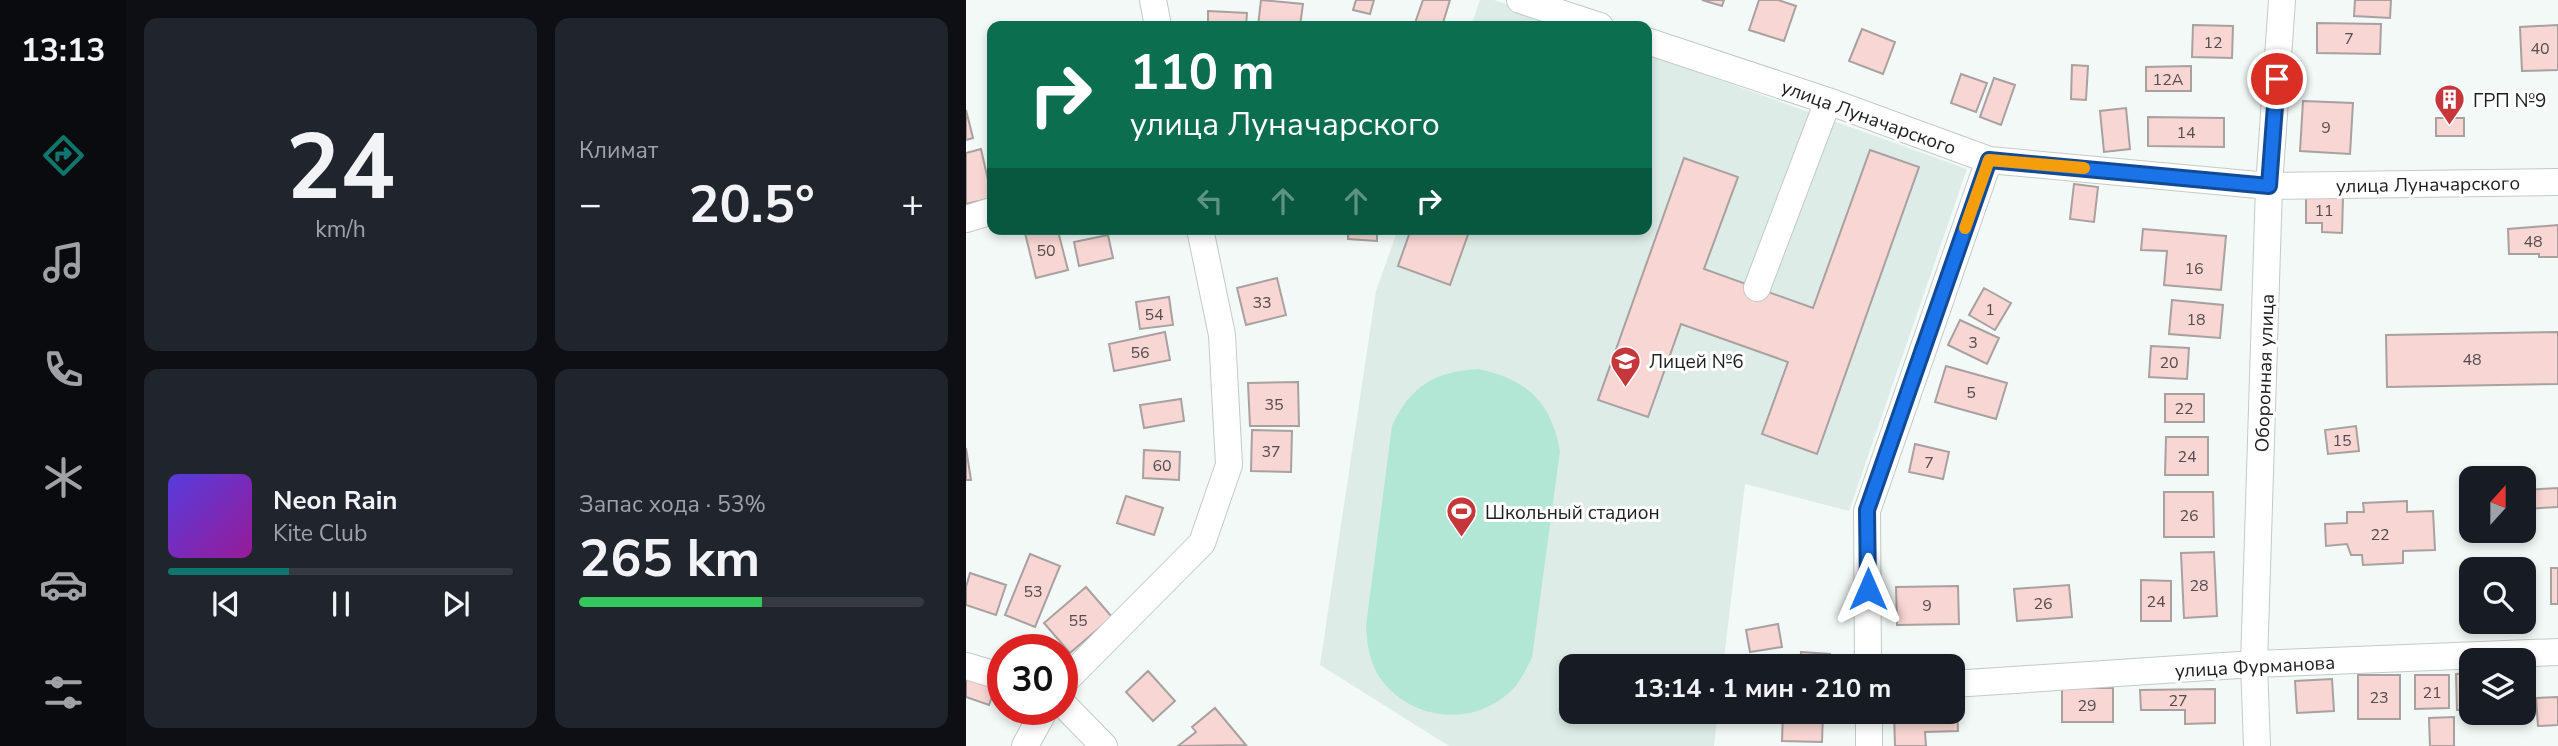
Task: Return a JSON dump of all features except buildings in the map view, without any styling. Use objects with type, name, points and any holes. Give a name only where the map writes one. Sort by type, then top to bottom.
[{"type":"street","points":[[1153,0],[1157,21]]},
{"type":"street","points":[[1520,0],[1585,21]]},
{"type":"street","name":"Оборонная улица","points":[[2257,746],[2255,664],[2269,186],[2282,0]]},
{"type":"street","name":"улица Луначарского","points":[[1652,43],[1828,101],[1989,160],[2269,186],[2558,182]]},
{"type":"street","points":[[1757,288],[1828,101]]},
{"type":"street","points":[[1868,654],[1867,510],[1989,160]]},
{"type":"street","points":[[966,219],[987,213]]},
{"type":"street","points":[[1078,668],[1202,543],[1229,465],[1222,335],[1201,235]]},
{"type":"street","name":"улица Фурманова","points":[[1965,683],[2255,664],[2558,652]]},
{"type":"street","points":[[966,666],[987,672]]},
{"type":"street","points":[[1078,719],[1104,746]]},
{"type":"street","points":[[1868,724],[1869,746]]},
{"type":"street","points":[[1025,746],[1036,725]]},
{"type":"shaded area","points":[[1480,0],[1494,0],[1554,21],[1473,21]]},
{"type":"shaded area","name":"Лицей №6","points":[[1652,56],[1967,169],[1849,511],[1745,484],[1725,654],[1559,654],[1559,724],[1717,724],[1714,746],[1449,746],[1320,665],[1376,291],[1396,235],[1652,235]]},
{"type":"green space","name":"Школьный стадион","points":[[1479,369],[1511,379],[1534,395],[1550,419],[1560,451],[1532,658],[1512,690],[1497,702],[1464,714],[1428,712],[1396,695],[1383,682],[1375,669],[1367,641],[1366,626],[1392,426],[1407,400],[1426,383],[1450,373]]},
{"type":"slow traffic","points":[[1965,228],[1989,160],[2084,168]]},
{"type":"place","name":"ГРП №9","points":[[2450,127]]},
{"type":"place","name":"Лицей №6","points":[[1626,388]]},
{"type":"place","name":"Школьный стадион","points":[[1462,539]]},
{"type":"route","points":[[1868,589],[1867,510],[1989,160],[2269,186],[2277,79]]}]
